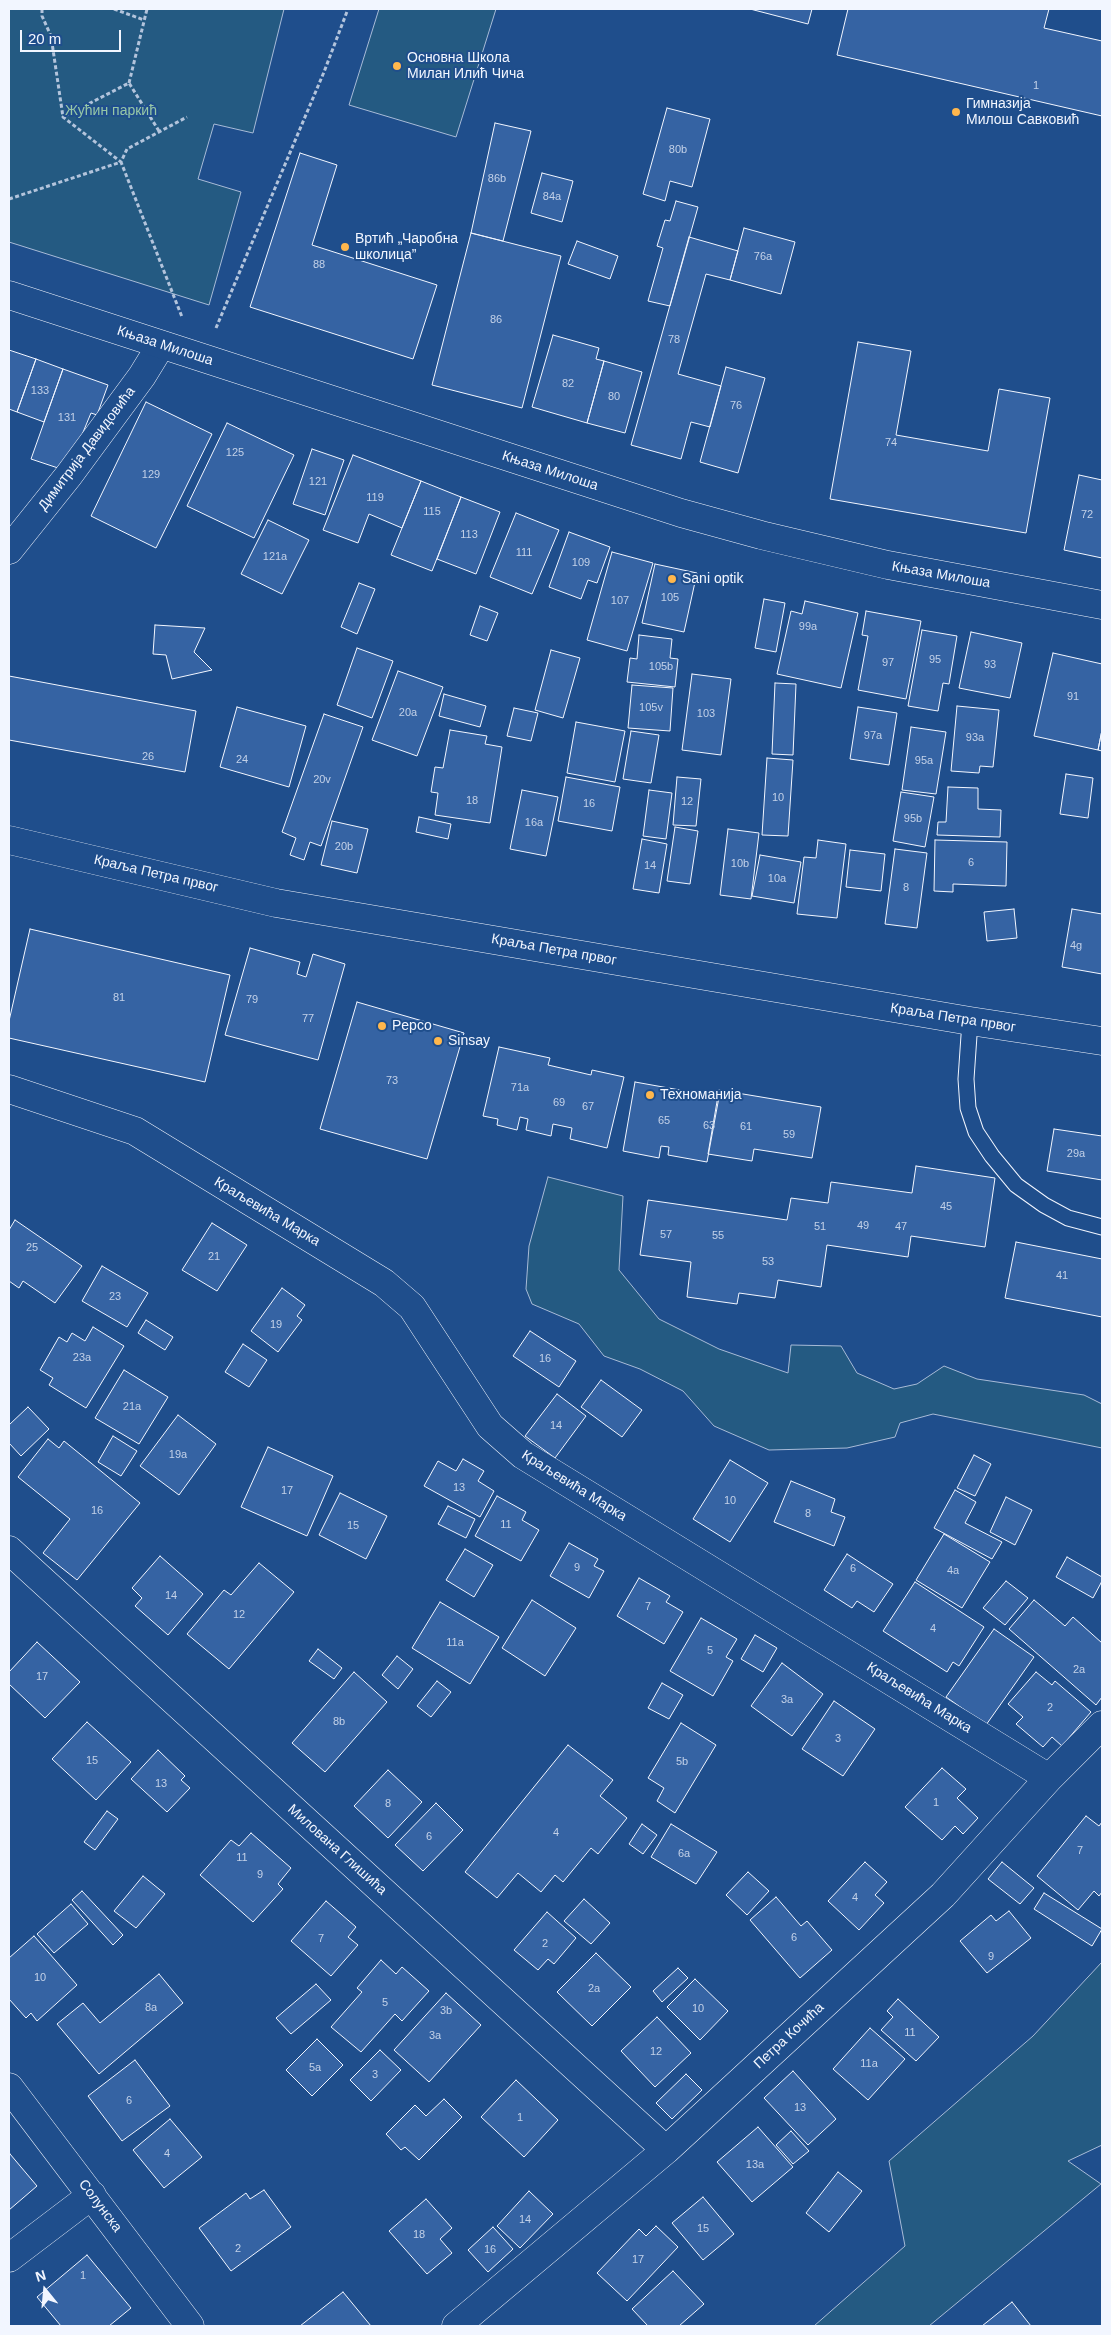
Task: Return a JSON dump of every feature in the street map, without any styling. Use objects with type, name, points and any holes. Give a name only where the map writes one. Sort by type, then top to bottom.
[{"type":"street","name":"Књаза Милоша","points":[[9,295],[625,495],[762,536],[888,565],[1102,605]]},
{"type":"street","name":"Димитрија Давидовића","points":[[9,550],[69,475],[142,376],[160,345]]},
{"type":"street","name":"Краља Петра првог","points":[[9,840],[276,903],[970,1021],[1102,1041]]},
{"type":"street","name":"Краљевића Марка","points":[[9,1089],[135,1131],[384,1283],[412,1307],[490,1426],[523,1455],[1049,1778]]},
{"type":"street","name":"Милована Глишића","points":[[9,1550],[666,2150]]},
{"type":"street","name":"Петра Кочића","points":[[456,2326],[666,2150],[943,1895],[1049,1778],[1102,1725]]},
{"type":"street","name":"Солунска","points":[[9,2087],[190,2326]]},
{"type":"street","points":[[9,2258],[92,2195]]},
{"type":"lane","points":[[970,1021],[966,1080],[968,1108],[976,1132],[1016,1185],[1044,1205],[1068,1218],[1102,1227]]},
{"type":"path","points":[[42,9],[42,16],[51,36],[63,117],[121,162],[182,317]]},
{"type":"path","points":[[114,9],[144,20]]},
{"type":"path","points":[[147,9],[129,84],[159,131]]},
{"type":"path","points":[[216,328],[320,81],[348,9]]},
{"type":"path","points":[[63,117],[129,84]]},
{"type":"path","points":[[9,199],[121,162],[127,149],[187,117]]},
{"type":"green space","name":"Жућин паркић","points":[[9,9],[284,9],[253,133],[214,124],[198,179],[241,192],[209,305],[9,242]]},
{"type":"green space","points":[[379,9],[496,9],[456,137],[349,105]]},
{"type":"green space","points":[[548,1177],[623,1196],[619,1270],[659,1319],[719,1349],[788,1373],[791,1345],[841,1346],[857,1373],[894,1389],[917,1384],[944,1366],[977,1379],[1084,1395],[1102,1404],[1102,1448],[933,1414],[900,1423],[895,1437],[847,1448],[769,1450],[714,1426],[683,1391],[640,1369],[604,1356],[579,1324],[532,1304],[526,1289],[529,1246]]},
{"type":"green space","points":[[1102,1962],[1102,2145],[1068,2161],[1101,2184],[929,2326],[814,2326],[905,2246],[889,2161],[1033,2036]]},
{"type":"building","points":[[750,9],[812,9],[808,24]]},
{"type":"building","points":[[848,9],[1049,9],[1044,28],[1102,41],[1102,116],[837,55]]},
{"type":"building","points":[[667,108],[710,119],[692,187],[670,181],[665,201],[643,194]]},
{"type":"building","points":[[495,123],[531,131],[503,241],[471,233]]},
{"type":"building","points":[[300,153],[337,165],[312,245],[437,285],[413,359],[250,307]]},
{"type":"building","points":[[542,173],[573,181],[562,222],[531,213]]},
{"type":"building","points":[[676,201],[698,207],[670,306],[648,301],[663,248],[657,246],[665,220],[670,221]]},
{"type":"building","points":[[744,228],[795,242],[781,294],[730,280]]},
{"type":"building","points":[[471,233],[561,256],[522,408],[432,385]]},
{"type":"building","points":[[689,237],[738,251],[730,280],[706,274],[678,374],[721,386],[710,427],[691,422],[681,459],[631,445]]},
{"type":"building","points":[[577,241],[618,256],[610,279],[568,264]]},
{"type":"building","points":[[553,335],[599,348],[596,359],[604,361],[587,423],[532,407]]},
{"type":"building","points":[[858,342],[911,351],[896,435],[988,451],[999,389],[1050,398],[1026,533],[830,499]]},
{"type":"building","points":[[9,350],[36,359],[17,412],[9,409]]},
{"type":"building","points":[[36,359],[63,369],[44,422],[17,412]]},
{"type":"building","points":[[604,361],[642,372],[625,433],[587,423]]},
{"type":"building","points":[[726,367],[765,378],[738,473],[700,462]]},
{"type":"building","points":[[63,369],[108,385],[97,415],[91,413],[67,471],[31,459]]},
{"type":"building","points":[[146,402],[212,434],[156,548],[91,516]]},
{"type":"building","points":[[227,423],[294,455],[254,538],[187,506]]},
{"type":"building","points":[[312,449],[344,460],[325,515],[293,504]]},
{"type":"building","points":[[353,455],[421,481],[402,528],[369,514],[358,543],[323,530]]},
{"type":"building","points":[[1079,475],[1102,480],[1102,558],[1064,550]]},
{"type":"building","points":[[421,481],[461,497],[432,571],[391,555]]},
{"type":"building","points":[[461,497],[500,512],[476,574],[437,559]]},
{"type":"building","points":[[516,513],[559,530],[532,594],[490,577]]},
{"type":"building","points":[[268,520],[309,540],[282,594],[241,574]]},
{"type":"building","points":[[569,532],[610,547],[597,583],[588,580],[581,599],[549,587]]},
{"type":"building","points":[[612,552],[653,563],[627,651],[587,640]]},
{"type":"building","points":[[655,564],[697,573],[684,632],[642,623]]},
{"type":"building","points":[[359,583],[375,589],[357,634],[341,627]]},
{"type":"building","points":[[764,599],[785,603],[776,652],[755,648]]},
{"type":"building","points":[[805,601],[858,613],[841,688],[777,674],[791,611],[802,614]]},
{"type":"building","points":[[480,606],[498,613],[487,641],[470,635]]},
{"type":"building","points":[[866,611],[921,621],[906,699],[858,690],[868,636],[862,635]]},
{"type":"building","points":[[155,625],[205,628],[194,652],[212,670],[172,679],[166,655],[153,654]]},
{"type":"building","points":[[922,630],[957,636],[949,684],[943,683],[938,711],[908,706]]},
{"type":"building","points":[[971,632],[1022,643],[1010,698],[959,688]]},
{"type":"building","points":[[639,635],[672,639],[670,658],[678,659],[675,687],[627,682],[630,658],[637,659]]},
{"type":"building","points":[[357,648],[393,661],[372,718],[337,705]]},
{"type":"building","points":[[551,650],[580,658],[563,718],[535,710]]},
{"type":"building","points":[[1053,653],[1102,664],[1102,730],[1098,750],[1034,736]]},
{"type":"building","points":[[398,671],[443,687],[417,756],[372,740]]},
{"type":"building","points":[[692,674],[731,679],[721,755],[682,750]]},
{"type":"building","points":[[9,676],[196,711],[185,772],[9,740]]},
{"type":"building","points":[[775,683],[796,684],[793,755],[772,754]]},
{"type":"building","points":[[632,685],[673,688],[670,731],[628,728]]},
{"type":"building","points":[[444,694],[486,706],[480,727],[439,716]]},
{"type":"building","points":[[957,706],[999,710],[993,767],[980,766],[979,773],[951,771]]},
{"type":"building","points":[[237,707],[306,726],[289,787],[220,767]]},
{"type":"building","points":[[858,707],[897,713],[889,765],[850,759]]},
{"type":"building","points":[[514,708],[538,713],[531,741],[507,736]]},
{"type":"building","points":[[324,714],[363,727],[321,846],[310,842],[304,860],[290,855],[296,838],[282,832]]},
{"type":"building","points":[[576,722],[625,731],[615,782],[567,773]]},
{"type":"building","points":[[911,727],[946,732],[936,794],[902,790]]},
{"type":"building","points":[[450,730],[487,736],[485,744],[502,747],[490,823],[435,815],[438,793],[431,792],[435,767],[443,768]]},
{"type":"building","points":[[1102,730],[1102,751],[1098,750]]},
{"type":"building","points":[[631,731],[659,735],[651,783],[623,779]]},
{"type":"building","points":[[767,758],[793,760],[788,836],[762,835]]},
{"type":"building","points":[[1066,774],[1093,778],[1088,818],[1060,814]]},
{"type":"building","points":[[566,777],[620,787],[612,831],[558,821]]},
{"type":"building","points":[[677,777],[701,779],[696,826],[673,825]]},
{"type":"building","points":[[948,787],[978,788],[978,809],[1001,810],[1000,837],[937,835],[938,822],[946,822]]},
{"type":"building","points":[[522,790],[558,797],[546,856],[510,849]]},
{"type":"building","points":[[649,790],[672,793],[666,839],[643,836]]},
{"type":"building","points":[[901,792],[934,797],[925,847],[893,841]]},
{"type":"building","points":[[419,817],[451,824],[448,839],[416,832]]},
{"type":"building","points":[[332,821],[368,829],[357,873],[321,865]]},
{"type":"building","points":[[675,827],[698,831],[690,884],[667,881]]},
{"type":"building","points":[[728,829],[759,833],[751,899],[720,895]]},
{"type":"building","points":[[642,839],[667,844],[659,893],[633,889]]},
{"type":"building","points":[[818,840],[846,844],[837,918],[797,914],[804,857],[816,858]]},
{"type":"building","points":[[935,840],[1007,842],[1006,886],[953,884],[953,892],[934,891]]},
{"type":"building","points":[[895,849],[927,853],[917,928],[885,924]]},
{"type":"building","points":[[850,850],[885,854],[881,891],[846,887]]},
{"type":"building","points":[[760,855],[801,862],[794,903],[752,896]]},
{"type":"building","points":[[1014,909],[1017,938],[987,941],[984,912]]},
{"type":"building","points":[[1072,909],[1102,914],[1102,974],[1062,967]]},
{"type":"building","points":[[30,929],[230,975],[205,1082],[9,1038],[9,1021]]},
{"type":"building","points":[[250,948],[300,962],[297,974],[306,977],[313,954],[345,964],[318,1060],[225,1035]]},
{"type":"building","points":[[357,1002],[464,1033],[427,1159],[320,1129]]},
{"type":"building","points":[[499,1047],[550,1058],[548,1065],[591,1075],[592,1070],[624,1077],[607,1148],[570,1139],[572,1128],[553,1124],[551,1136],[526,1130],[528,1119],[520,1117],[517,1130],[497,1125],[498,1119],[483,1116]]},
{"type":"building","points":[[635,1082],[719,1097],[707,1162],[668,1155],[669,1147],[661,1146],[659,1158],[623,1151]]},
{"type":"building","points":[[719,1090],[821,1107],[812,1158],[754,1149],[752,1161],[708,1154]]},
{"type":"building","points":[[1054,1129],[1102,1136],[1102,1180],[1047,1171]]},
{"type":"building","points":[[916,1166],[995,1178],[985,1247],[911,1236],[908,1257],[827,1245],[821,1287],[778,1280],[775,1298],[739,1293],[737,1304],[687,1297],[691,1262],[640,1255],[648,1200],[787,1220],[791,1198],[828,1203],[831,1182],[912,1193]]},
{"type":"building","points":[[15,1220],[82,1266],[55,1303],[23,1281],[19,1288],[9,1281],[9,1230]]},
{"type":"building","points":[[212,1223],[247,1245],[217,1291],[182,1270]]},
{"type":"building","points":[[1016,1242],[1102,1259],[1102,1317],[1005,1298]]},
{"type":"building","points":[[102,1266],[148,1293],[127,1327],[82,1301]]},
{"type":"building","points":[[282,1288],[305,1305],[297,1316],[302,1320],[278,1352],[251,1331]]},
{"type":"building","points":[[146,1320],[173,1337],[165,1350],[138,1333]]},
{"type":"building","points":[[93,1327],[124,1346],[86,1408],[49,1385],[53,1378],[40,1370],[59,1337],[67,1342],[72,1333],[85,1341]]},
{"type":"building","points":[[530,1331],[576,1361],[559,1387],[513,1356]]},
{"type":"building","points":[[243,1344],[267,1360],[249,1387],[225,1372]]},
{"type":"building","points":[[124,1370],[168,1397],[139,1444],[95,1418]]},
{"type":"building","points":[[601,1380],[642,1410],[622,1437],[581,1407]]},
{"type":"building","points":[[557,1394],[586,1416],[555,1458],[525,1436]]},
{"type":"building","points":[[28,1407],[49,1429],[21,1456],[9,1443],[9,1425]]},
{"type":"building","points":[[178,1415],[216,1444],[179,1495],[140,1466]]},
{"type":"building","points":[[113,1436],[137,1451],[121,1476],[98,1462]]},
{"type":"building","points":[[48,1439],[59,1448],[64,1441],[140,1503],[77,1580],[43,1553],[70,1519],[18,1477]]},
{"type":"building","points":[[268,1447],[333,1476],[307,1536],[241,1507]]},
{"type":"building","points":[[974,1455],[991,1464],[975,1496],[957,1488]]},
{"type":"building","points":[[463,1459],[484,1471],[478,1481],[494,1491],[480,1517],[424,1486],[438,1461],[456,1471]]},
{"type":"building","points":[[730,1460],[768,1483],[730,1542],[693,1519]]},
{"type":"building","points":[[791,1481],[835,1499],[831,1512],[845,1517],[834,1546],[774,1522]]},
{"type":"building","points":[[955,1490],[976,1502],[965,1523],[1002,1542],[992,1559],[934,1528]]},
{"type":"building","points":[[340,1493],[387,1516],[366,1559],[319,1535]]},
{"type":"building","points":[[497,1496],[526,1512],[522,1520],[539,1530],[521,1561],[475,1536]]},
{"type":"building","points":[[1006,1497],[1032,1510],[1015,1545],[990,1532]]},
{"type":"building","points":[[448,1506],[475,1519],[466,1538],[438,1524]]},
{"type":"building","points":[[944,1534],[990,1562],[962,1608],[916,1580]]},
{"type":"building","points":[[569,1543],[598,1559],[594,1566],[604,1571],[589,1598],[550,1576]]},
{"type":"building","points":[[465,1549],[493,1565],[474,1597],[446,1580]]},
{"type":"building","points":[[847,1554],[893,1584],[874,1612],[857,1601],[852,1608],[824,1590]]},
{"type":"building","points":[[160,1556],[203,1594],[168,1635],[135,1606],[142,1598],[132,1588]]},
{"type":"building","points":[[1067,1557],[1102,1577],[1102,1581],[1093,1598],[1056,1577]]},
{"type":"building","points":[[259,1563],[294,1592],[229,1669],[187,1634],[224,1590],[231,1595]]},
{"type":"building","points":[[639,1578],[670,1596],[666,1602],[683,1612],[664,1644],[617,1616]]},
{"type":"building","points":[[1006,1581],[1028,1598],[1005,1625],[983,1608]]},
{"type":"building","points":[[915,1582],[984,1627],[959,1666],[953,1662],[947,1672],[883,1631]]},
{"type":"building","points":[[532,1600],[576,1628],[545,1676],[502,1648]]},
{"type":"building","points":[[1034,1600],[1065,1626],[1073,1617],[1102,1643],[1102,1697],[1096,1705],[1009,1629]]},
{"type":"building","points":[[440,1602],[499,1637],[470,1684],[412,1648]]},
{"type":"building","points":[[701,1618],[737,1639],[726,1657],[733,1661],[713,1696],[670,1671]]},
{"type":"building","points":[[994,1629],[1034,1657],[986,1725],[946,1697]]},
{"type":"building","points":[[755,1635],[777,1648],[763,1672],[741,1659]]},
{"type":"building","points":[[37,1642],[80,1682],[45,1718],[9,1684],[9,1672]]},
{"type":"building","points":[[318,1649],[342,1668],[334,1679],[309,1661]]},
{"type":"building","points":[[397,1656],[413,1669],[398,1689],[382,1675]]},
{"type":"building","points":[[782,1663],[823,1694],[792,1736],[751,1706]]},
{"type":"building","points":[[354,1672],[387,1702],[325,1772],[292,1743]]},
{"type":"building","points":[[1036,1672],[1052,1685],[1055,1681],[1091,1712],[1062,1746],[1052,1737],[1043,1747],[1016,1724],[1023,1717],[1008,1704]]},
{"type":"building","points":[[437,1681],[451,1692],[431,1717],[417,1706]]},
{"type":"building","points":[[662,1683],[683,1695],[669,1719],[648,1708]]},
{"type":"building","points":[[834,1701],[875,1729],[843,1776],[802,1749]]},
{"type":"building","points":[[87,1722],[131,1762],[96,1800],[52,1759]]},
{"type":"building","points":[[681,1723],[716,1745],[675,1813],[657,1801],[664,1788],[648,1778]]},
{"type":"building","points":[[568,1745],[613,1780],[600,1796],[627,1818],[598,1854],[591,1848],[563,1882],[555,1875],[541,1892],[518,1873],[497,1898],[465,1872]]},
{"type":"building","points":[[158,1750],[185,1776],[181,1780],[190,1788],[167,1812],[131,1779]]},
{"type":"building","points":[[942,1768],[966,1789],[957,1798],[978,1818],[963,1834],[955,1826],[942,1840],[905,1807]]},
{"type":"building","points":[[388,1770],[422,1802],[388,1838],[354,1806]]},
{"type":"building","points":[[436,1803],[463,1830],[423,1871],[395,1845]]},
{"type":"building","points":[[107,1811],[118,1819],[95,1850],[84,1842]]},
{"type":"building","points":[[1086,1816],[1099,1826],[1102,1822],[1102,1892],[1099,1896],[1094,1891],[1078,1910],[1037,1876]]},
{"type":"building","points":[[642,1824],[657,1835],[643,1854],[629,1844]]},
{"type":"building","points":[[671,1824],[717,1852],[696,1884],[651,1857]]},
{"type":"building","points":[[251,1833],[291,1868],[278,1884],[283,1889],[253,1922],[200,1875],[231,1840],[239,1846]]},
{"type":"building","points":[[865,1862],[887,1882],[875,1895],[884,1903],[859,1930],[828,1901]]},
{"type":"building","points":[[1002,1862],[1034,1888],[1020,1904],[988,1879]]},
{"type":"building","points":[[748,1872],[769,1891],[747,1915],[726,1895]]},
{"type":"building","points":[[143,1876],[165,1894],[136,1928],[114,1911]]},
{"type":"building","points":[[82,1891],[123,1935],[113,1945],[72,1900]]},
{"type":"building","points":[[1044,1893],[1102,1929],[1092,1946],[1034,1909]]},
{"type":"building","points":[[776,1897],[801,1926],[807,1921],[832,1950],[800,1978],[750,1920]]},
{"type":"building","points":[[584,1899],[610,1923],[591,1944],[564,1921]]},
{"type":"building","points":[[326,1901],[356,1927],[348,1937],[358,1945],[331,1976],[291,1941]]},
{"type":"building","points":[[71,1904],[88,1924],[54,1953],[37,1934]]},
{"type":"building","points":[[1009,1911],[1031,1938],[987,1973],[960,1941],[991,1915],[996,1921]]},
{"type":"building","points":[[547,1912],[576,1938],[554,1964],[548,1959],[538,1970],[514,1950]]},
{"type":"building","points":[[34,1936],[77,1985],[37,2021],[31,2013],[26,2018],[9,1999],[9,1958]]},
{"type":"building","points":[[596,1953],[631,1987],[592,2026],[557,1992]]},
{"type":"building","points":[[381,1960],[396,1974],[402,1967],[429,1991],[402,2021],[395,2014],[361,2052],[331,2027],[362,1992],[357,1988]]},
{"type":"building","points":[[678,1968],[688,1978],[662,2002],[653,1991]]},
{"type":"building","points":[[159,1974],[183,2003],[99,2074],[57,2024],[83,2003],[100,2023]]},
{"type":"building","points":[[695,1979],[728,2011],[700,2040],[667,2007]]},
{"type":"building","points":[[316,1984],[331,2000],[291,2034],[276,2018]]},
{"type":"building","points":[[446,1993],[481,2025],[429,2082],[394,2050]]},
{"type":"building","points":[[898,1999],[939,2037],[916,2061],[881,2030],[893,2017],[887,2011]]},
{"type":"building","points":[[657,2017],[691,2053],[655,2087],[621,2051]]},
{"type":"building","points":[[870,2028],[905,2059],[868,2100],[833,2069]]},
{"type":"building","points":[[317,2039],[343,2065],[312,2096],[286,2070]]},
{"type":"building","points":[[380,2050],[401,2070],[371,2101],[350,2080]]},
{"type":"building","points":[[135,2060],[170,2106],[122,2141],[88,2096]]},
{"type":"building","points":[[793,2071],[836,2119],[808,2145],[764,2098]]},
{"type":"building","points":[[686,2074],[702,2090],[672,2119],[656,2103]]},
{"type":"building","points":[[516,2080],[558,2120],[524,2157],[481,2117]]},
{"type":"building","points":[[444,2099],[462,2117],[419,2160],[405,2147],[401,2150],[386,2134],[415,2105],[426,2116]]},
{"type":"building","points":[[170,2119],[202,2157],[164,2188],[133,2150]]},
{"type":"building","points":[[758,2127],[793,2167],[752,2202],[717,2162]]},
{"type":"building","points":[[791,2131],[809,2151],[793,2164],[776,2145]]},
{"type":"building","points":[[10,2154],[37,2186],[9,2210],[9,2156]]},
{"type":"building","points":[[838,2172],[862,2191],[829,2232],[806,2213]]},
{"type":"building","points":[[264,2190],[291,2227],[231,2271],[199,2228],[246,2193],[250,2199]]},
{"type":"building","points":[[529,2191],[553,2214],[520,2248],[497,2226]]},
{"type":"building","points":[[703,2197],[734,2234],[703,2260],[672,2223]]},
{"type":"building","points":[[426,2199],[452,2228],[440,2239],[452,2253],[427,2274],[389,2231]]},
{"type":"building","points":[[656,2226],[678,2247],[627,2301],[597,2273],[639,2229],[646,2236]]},
{"type":"building","points":[[493,2227],[513,2249],[488,2272],[468,2250]]},
{"type":"building","points":[[87,2255],[131,2308],[109,2326],[61,2326],[37,2297]]},
{"type":"building","points":[[673,2271],[704,2304],[679,2326],[648,2326],[632,2309]]},
{"type":"building","points":[[343,2292],[371,2326],[300,2326]]},
{"type":"building","points":[[1012,2302],[1031,2326],[982,2326]]},
{"type":"place","name":"Основна Школа Милан Илић Чича","points":[[397,66]]},
{"type":"place","name":"Гимназија Милош Савковић","points":[[956,112]]},
{"type":"place","name":"Вртић „Чаробна школица”","points":[[345,247]]},
{"type":"place","name":"Sani optik","points":[[672,579]]},
{"type":"place","name":"Pepco","points":[[382,1026]]},
{"type":"place","name":"Sinsay","points":[[438,1041]]},
{"type":"place","name":"Техноманија","points":[[650,1095]]}]
